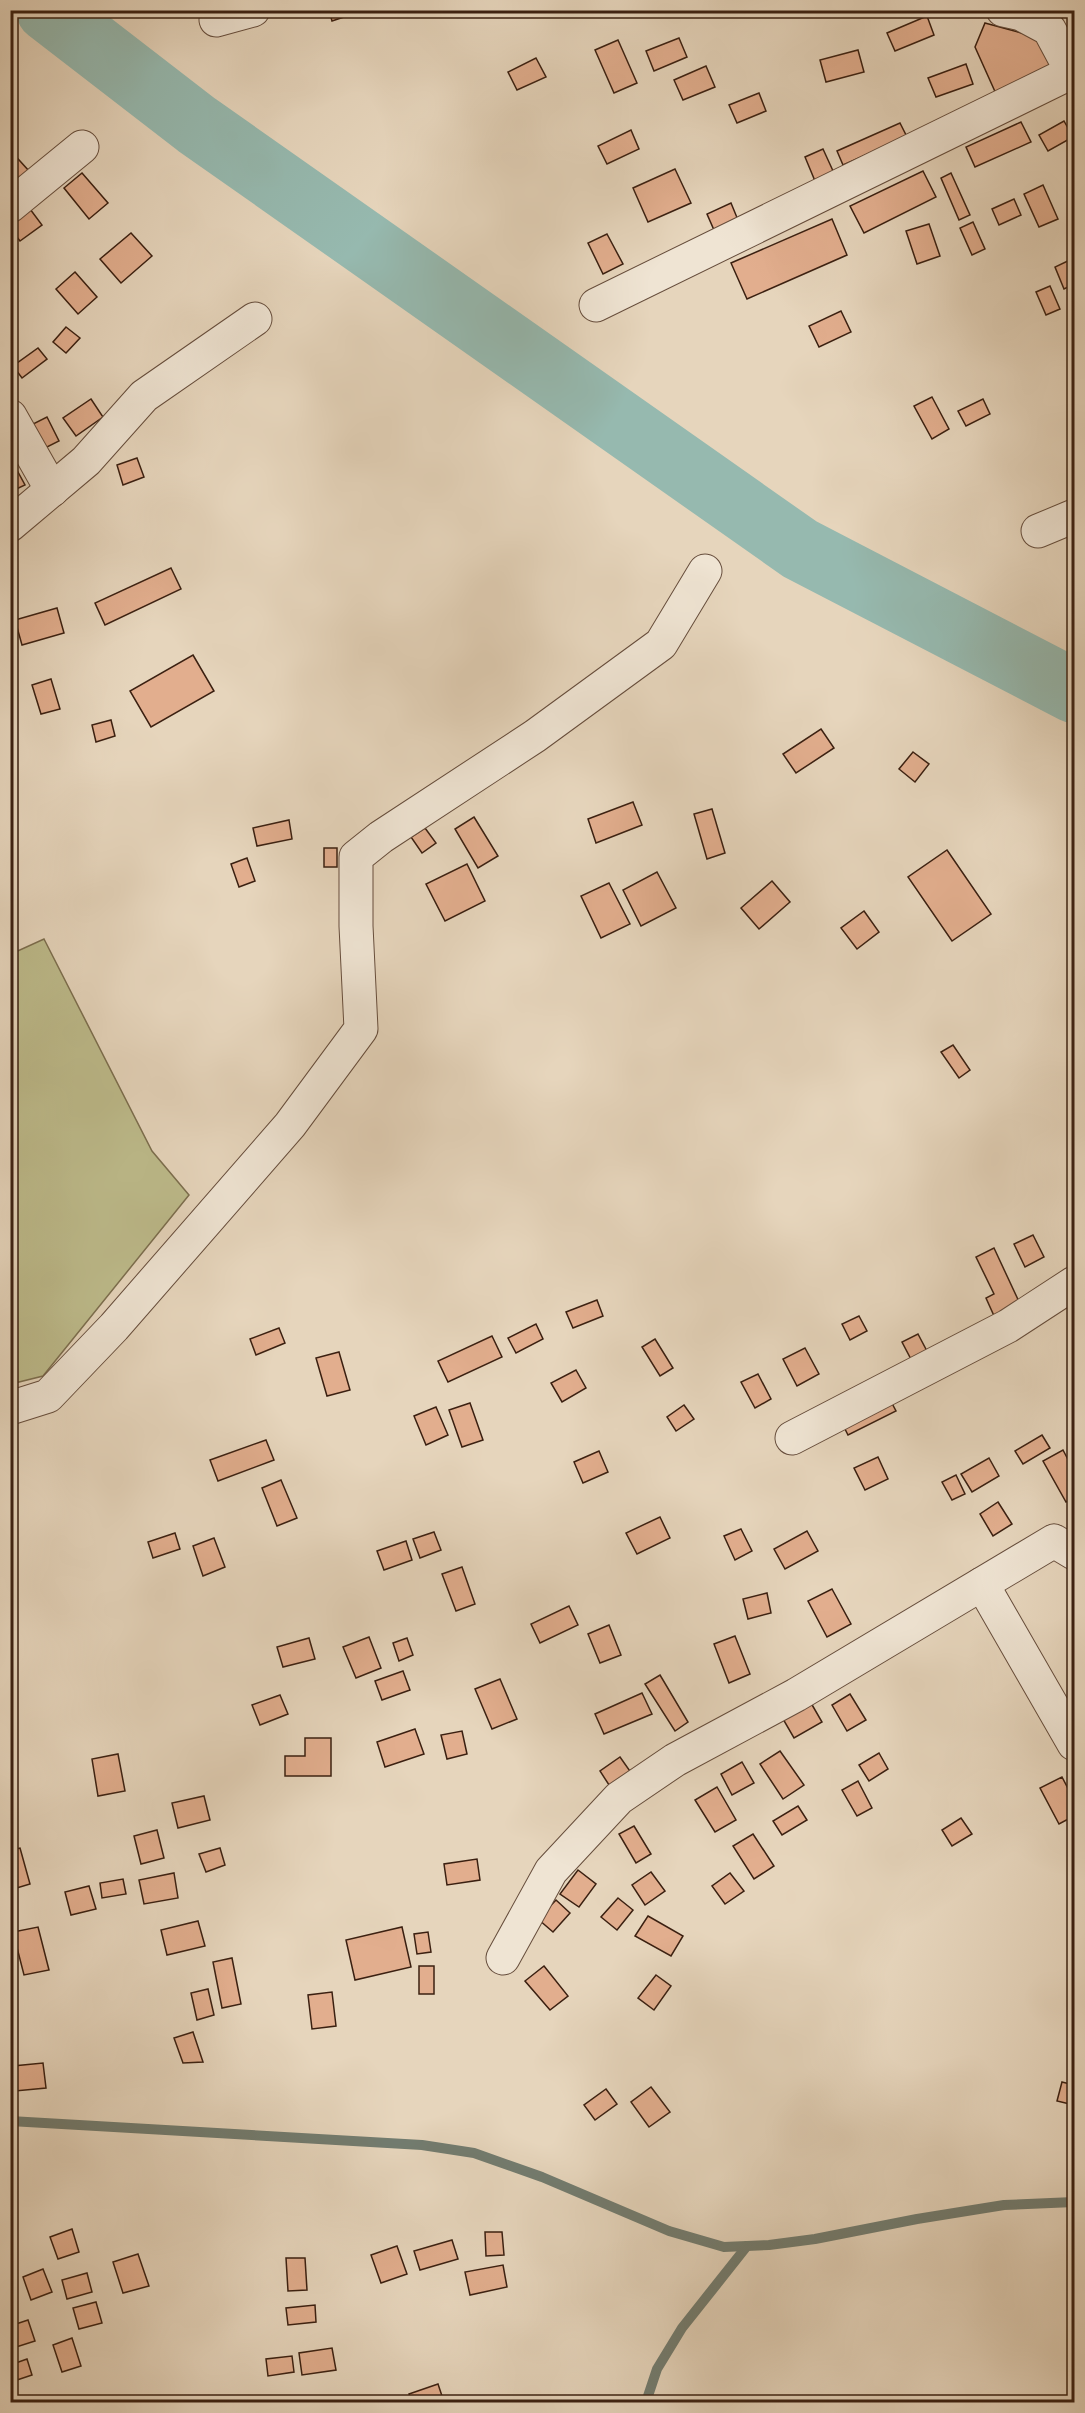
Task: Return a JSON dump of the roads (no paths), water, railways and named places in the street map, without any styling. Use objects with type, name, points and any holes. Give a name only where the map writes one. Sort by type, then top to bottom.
[{"type":"street","points":[[216,20],[253,10]]},
{"type":"street","points":[[596,305],[1073,71],[1049,29],[1021,14],[1003,10]]},
{"type":"street","points":[[10,206],[82,147]]},
{"type":"street","points":[[10,525],[86,461],[144,396],[255,319]]},
{"type":"street","points":[[10,416],[52,490]]},
{"type":"street","points":[[1038,531],[1074,516]]},
{"type":"street","points":[[10,1408],[48,1396],[114,1327],[290,1125],[361,1029],[356,926],[356,857],[381,837],[535,736],[661,644],[705,571]]},
{"type":"street","points":[[792,1438],[1008,1326],[1074,1283]]},
{"type":"street","points":[[503,1958],[551,1871],[619,1798],[675,1760],[796,1695],[1054,1541],[1074,1553]]},
{"type":"street","points":[[982,1584],[1074,1744]]},
{"type":"waterway","points":[[48,10],[197,125],[800,549],[1074,691]]},
{"type":"waterway","points":[[10,2121],[422,2145],[474,2153],[542,2177],[669,2231],[724,2247],[769,2245],[815,2239],[1004,2205],[1074,2202]]},
{"type":"waterway","points":[[646,2402],[657,2369],[682,2328],[747,2246]]}]
